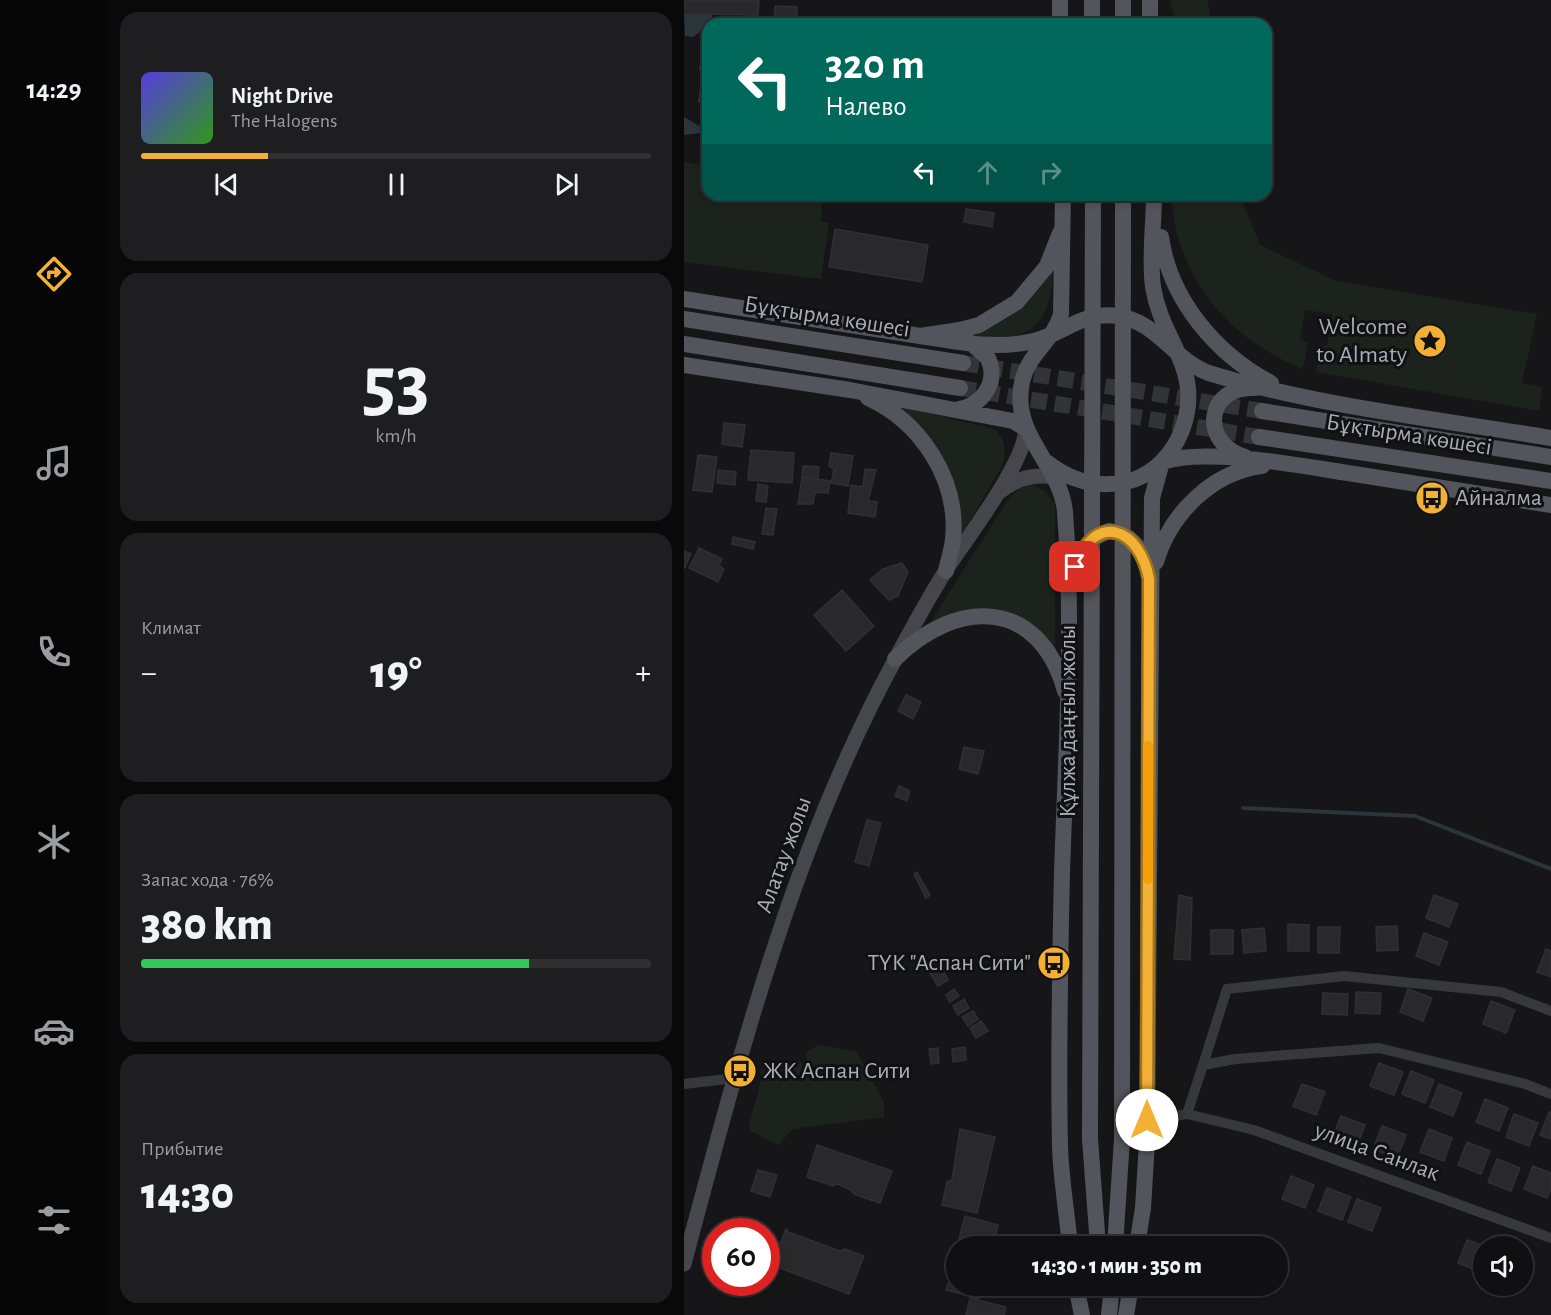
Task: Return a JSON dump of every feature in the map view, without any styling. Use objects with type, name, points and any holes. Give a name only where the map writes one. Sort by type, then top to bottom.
[{"type":"main road","points":[[1060,0],[1060,18]]},
{"type":"main road","points":[[1092,0],[1092,18]]},
{"type":"main road","points":[[1123,0],[1123,18]]},
{"type":"main road","points":[[1150,0],[1150,18]]},
{"type":"main road","points":[[1025,428],[1020,399],[1023,378],[1032,358],[1059,321],[1062,305],[1063,201]]},
{"type":"main road","name":"Құлжа даңғыл жолы","points":[[1092,201],[1090,1139],[1097,1236]]},
{"type":"main road","points":[[1116,1236],[1122,1139],[1123,201]]},
{"type":"main road","points":[[1138,1236],[1145,1182],[1147,1120],[1149,585],[1152,498],[1162,462],[1180,437],[1186,406],[1186,376],[1158,312],[1153,284],[1155,201]]},
{"type":"main road","points":[[1156,201],[1168,270],[1187,306],[1211,338],[1227,353],[1284,392]]},
{"type":"main road","points":[[920,336],[980,325],[1017,302],[1047,266],[1063,224]]},
{"type":"main road","points":[[684,299],[971,344],[1017,344],[1049,336],[1081,319],[1118,316],[1152,329],[1176,353],[1210,373],[1284,392]]},
{"type":"main road","name":"Бұқтырма көшесі","points":[[684,319],[963,363]]},
{"type":"main road","name":"Бұқтырма көшесі","points":[[684,344],[960,388]]},
{"type":"main road","points":[[955,410],[969,407],[979,400],[988,390],[992,379],[988,358],[971,344]]},
{"type":"main road","points":[[684,365],[850,390],[1020,423],[1053,476],[1065,510],[1070,708],[1062,873],[1060,1147],[1069,1236]]},
{"type":"main road","points":[[1267,462],[1237,454],[1228,449],[1217,435],[1213,417],[1219,402],[1237,390],[1248,387],[1284,392],[1551,438]]},
{"type":"main road","points":[[850,390],[879,404],[906,424],[920,438],[938,466],[949,494],[953,523],[953,541],[946,571]]},
{"type":"main road","name":"Бұқтырма көшесі","points":[[1262,411],[1551,457]]},
{"type":"main road","name":"Алатау жолы","points":[[684,1264],[735,1078],[780,929],[826,804],[895,659],[946,571],[999,493],[1024,440],[1025,428]]},
{"type":"main road","name":"Бұқтырма көшесі","points":[[1259,436],[1551,482]]},
{"type":"main road","points":[[1038,452],[1056,470],[1080,481]]},
{"type":"main road","points":[[999,493],[1020,478],[1053,476],[1106,485],[1131,481],[1162,462],[1184,457],[1286,464],[1551,504]]},
{"type":"main road","points":[[1149,585],[1161,544],[1194,498],[1220,481],[1245,470],[1286,464]]},
{"type":"main road","points":[[1067,614],[1069,593],[1080,553],[1091,539],[1100,534],[1117,532],[1131,539],[1142,553],[1149,585]]},
{"type":"main road","points":[[895,659],[921,636],[953,621],[977,615],[1004,617],[1029,633],[1047,650],[1063,684],[1070,708]]},
{"type":"main road","points":[[1079,1296],[1082,1315]]},
{"type":"main road","points":[[1100,1296],[1101,1315]]},
{"type":"main road","points":[[1109,1315],[1111,1296]]},
{"type":"main road","points":[[1126,1315],[1129,1296]]},
{"type":"street","points":[[1147,1120],[1187,1114],[1227,989],[1344,976],[1501,992],[1551,1011]]},
{"type":"street","points":[[1203,1065],[1235,1059],[1379,1048],[1525,1084],[1551,1094]]},
{"type":"street","points":[[684,1084],[735,1078]]},
{"type":"street","name":"улица Санлак","points":[[1187,1114],[1254,1130],[1551,1238]]},
{"type":"shaded area","points":[[1170,0],[1207,0],[1211,18],[1174,18]]},
{"type":"shaded area","points":[[684,14],[712,14],[712,18],[702,18],[702,30],[693,37],[685,36]]},
{"type":"shaded area","points":[[702,65],[702,104],[698,102],[701,81],[699,66]]},
{"type":"shaded area","points":[[684,117],[702,128],[702,134],[684,135]]},
{"type":"shaded area","points":[[684,162],[702,165],[702,201],[822,201],[821,221],[829,223],[821,279],[684,262]]},
{"type":"shaded area","points":[[1172,201],[1242,201],[1260,245],[1336,281],[1537,314],[1522,383],[1542,387],[1539,411],[1316,372],[1320,345],[1327,346],[1332,314],[1305,310],[1300,339],[1308,342],[1303,369],[1276,356],[1251,341],[1211,302],[1195,278],[1183,253],[1175,225]]},
{"type":"shaded area","points":[[1055,258],[1047,307],[1039,321],[1029,330],[1016,335],[998,337],[951,337],[973,330]]},
{"type":"shaded area","points":[[889,404],[994,429],[1003,441],[1005,455],[1003,464],[957,543],[957,506]]},
{"type":"shaded area","points":[[1033,485],[1045,491],[1055,504],[1055,650],[990,609],[963,611],[930,623],[1009,498],[1020,488]]},
{"type":"shaded area","points":[[820,1045],[857,1052],[884,1102],[884,1117],[793,1129],[778,1145],[749,1130],[760,1085],[761,1070],[776,1071],[795,1059],[805,1065],[807,1051]]},
{"type":"building","points":[[684,0],[759,0],[758,15],[684,14]]},
{"type":"building","points":[[775,6],[797,7],[797,18],[774,18]]},
{"type":"building","points":[[966,209],[994,213],[992,227],[964,222]]},
{"type":"building","points":[[835,229],[928,245],[922,282],[829,267]]},
{"type":"building","points":[[724,423],[745,425],[742,447],[722,444]]},
{"type":"building","points":[[751,450],[794,453],[792,483],[748,480]]},
{"type":"building","points":[[831,453],[853,456],[848,486],[831,483],[834,470],[829,466]]},
{"type":"building","points":[[698,455],[717,457],[712,492],[693,490]]},
{"type":"building","points":[[803,466],[819,467],[818,479],[802,477]]},
{"type":"building","points":[[865,469],[876,470],[868,501],[877,502],[875,517],[848,513],[851,485],[863,487]]},
{"type":"building","points":[[718,470],[736,472],[735,485],[717,483]]},
{"type":"building","points":[[802,477],[830,481],[828,493],[815,492],[813,504],[798,504]]},
{"type":"building","points":[[758,484],[768,486],[766,502],[756,501]]},
{"type":"building","points":[[766,508],[777,509],[773,535],[762,534]]},
{"type":"building","points":[[733,537],[755,542],[753,549],[732,544]]},
{"type":"building","points":[[699,548],[722,559],[719,565],[724,569],[718,582],[689,568]]},
{"type":"building","points":[[684,551],[691,554],[684,569]]},
{"type":"building","points":[[902,563],[908,572],[898,596],[889,600],[870,580],[883,569]]},
{"type":"building","points":[[842,590],[874,626],[846,651],[814,615]]},
{"type":"building","points":[[906,695],[921,702],[913,719],[898,711]]},
{"type":"building","points":[[964,747],[984,751],[978,774],[959,769]]},
{"type":"building","points":[[899,786],[910,791],[907,801],[895,796]]},
{"type":"building","points":[[867,820],[881,823],[869,866],[855,862]]},
{"type":"building","points":[[917,872],[930,895],[926,898],[914,874]]},
{"type":"building","points":[[1179,895],[1192,898],[1190,960],[1174,959]]},
{"type":"building","points":[[1434,895],[1458,904],[1449,927],[1426,918]]},
{"type":"building","points":[[1288,924],[1309,925],[1309,951],[1288,951]]},
{"type":"building","points":[[1397,926],[1398,950],[1377,951],[1376,927]]},
{"type":"building","points":[[1318,927],[1340,927],[1339,953],[1318,953]]},
{"type":"building","points":[[1264,928],[1266,951],[1244,953],[1242,930]]},
{"type":"building","points":[[1211,930],[1233,930],[1233,954],[1211,954]]},
{"type":"building","points":[[1424,933],[1448,942],[1439,965],[1416,956]]},
{"type":"building","points":[[1546,949],[1551,951],[1551,977],[1537,972]]},
{"type":"building","points":[[941,967],[948,980],[938,986],[930,973]]},
{"type":"building","points":[[954,989],[959,996],[950,1002],[946,995]]},
{"type":"building","points":[[1408,989],[1432,998],[1423,1021],[1400,1012]]},
{"type":"building","points":[[1356,992],[1381,993],[1380,1014],[1355,1013]]},
{"type":"building","points":[[1323,993],[1348,994],[1347,1015],[1322,1014]]},
{"type":"building","points":[[964,999],[969,1008],[958,1015],[953,1006]]},
{"type":"building","points":[[1491,1001],[1515,1010],[1506,1033],[1483,1024]]},
{"type":"building","points":[[973,1011],[978,1019],[968,1026],[962,1017]]},
{"type":"building","points":[[981,1021],[988,1031],[976,1038],[970,1028]]},
{"type":"building","points":[[965,1047],[966,1060],[953,1062],[952,1049]]},
{"type":"building","points":[[938,1048],[939,1063],[931,1064],[929,1049]]},
{"type":"building","points":[[1379,1063],[1403,1072],[1394,1095],[1370,1086]]},
{"type":"building","points":[[1411,1071],[1434,1080],[1425,1103],[1402,1094]]},
{"type":"building","points":[[1302,1084],[1325,1092],[1316,1115],[1293,1106]]},
{"type":"building","points":[[1439,1084],[1462,1093],[1453,1116],[1430,1107]]},
{"type":"building","points":[[1485,1099],[1508,1108],[1499,1131],[1476,1122]]},
{"type":"building","points":[[1549,1112],[1551,1113],[1551,1139],[1540,1135]]},
{"type":"building","points":[[1514,1114],[1538,1123],[1529,1146],[1506,1137]]},
{"type":"building","points":[[1341,1116],[1365,1125],[1356,1148],[1332,1139]]},
{"type":"building","points":[[1382,1126],[1406,1135],[1397,1158],[1373,1149]]},
{"type":"building","points":[[960,1129],[995,1137],[977,1213],[942,1205],[947,1182],[952,1180]]},
{"type":"building","points":[[1429,1129],[1452,1138],[1444,1161],[1420,1152]]},
{"type":"building","points":[[1467,1142],[1490,1151],[1481,1174],[1458,1165]]},
{"type":"building","points":[[817,1145],[892,1171],[880,1203],[854,1194],[851,1190],[835,1183],[833,1186],[807,1177]]},
{"type":"building","points":[[1497,1159],[1520,1168],[1511,1191],[1488,1182]]},
{"type":"building","points":[[1533,1166],[1551,1173],[1551,1188],[1547,1198],[1524,1189]]},
{"type":"building","points":[[758,1170],[777,1175],[770,1197],[751,1191]]},
{"type":"building","points":[[1291,1176],[1314,1185],[1305,1208],[1282,1199]]},
{"type":"building","points":[[1327,1188],[1351,1197],[1342,1220],[1318,1211]]},
{"type":"building","points":[[1357,1199],[1381,1208],[1372,1231],[1348,1222]]},
{"type":"building","points":[[965,1216],[998,1225],[995,1236],[960,1236]]},
{"type":"building","points":[[786,1229],[788,1232],[840,1251],[845,1249],[864,1256],[849,1294],[780,1268],[780,1244]]},
{"type":"building","points":[[1467,1240],[1473,1242],[1473,1269],[1458,1263]]},
{"type":"building","points":[[970,1298],[1006,1307],[1004,1315],[966,1315]]},
{"type":"waterway","points":[[1243,808],[1415,816],[1551,869]]},
{"type":"tunnel","points":[[963,363],[1262,411]]},
{"type":"tunnel","points":[[960,388],[1259,437]]},
{"type":"slow traffic","points":[[1148,746],[1148,879]]},
{"type":"place","name":"Welcome to Almaty","points":[[1430,341]]},
{"type":"place","name":"Айналма","points":[[1432,498]]},
{"type":"place","name":"ТҮК \"Аспан Сити\"","points":[[1054,963]]},
{"type":"place","name":"ЖК Аспан Сити","points":[[740,1071]]},
{"type":"route","points":[[1075,567],[1080,553],[1091,539],[1109,531],[1117,532],[1131,539],[1142,553],[1149,579],[1147,1120]]}]
